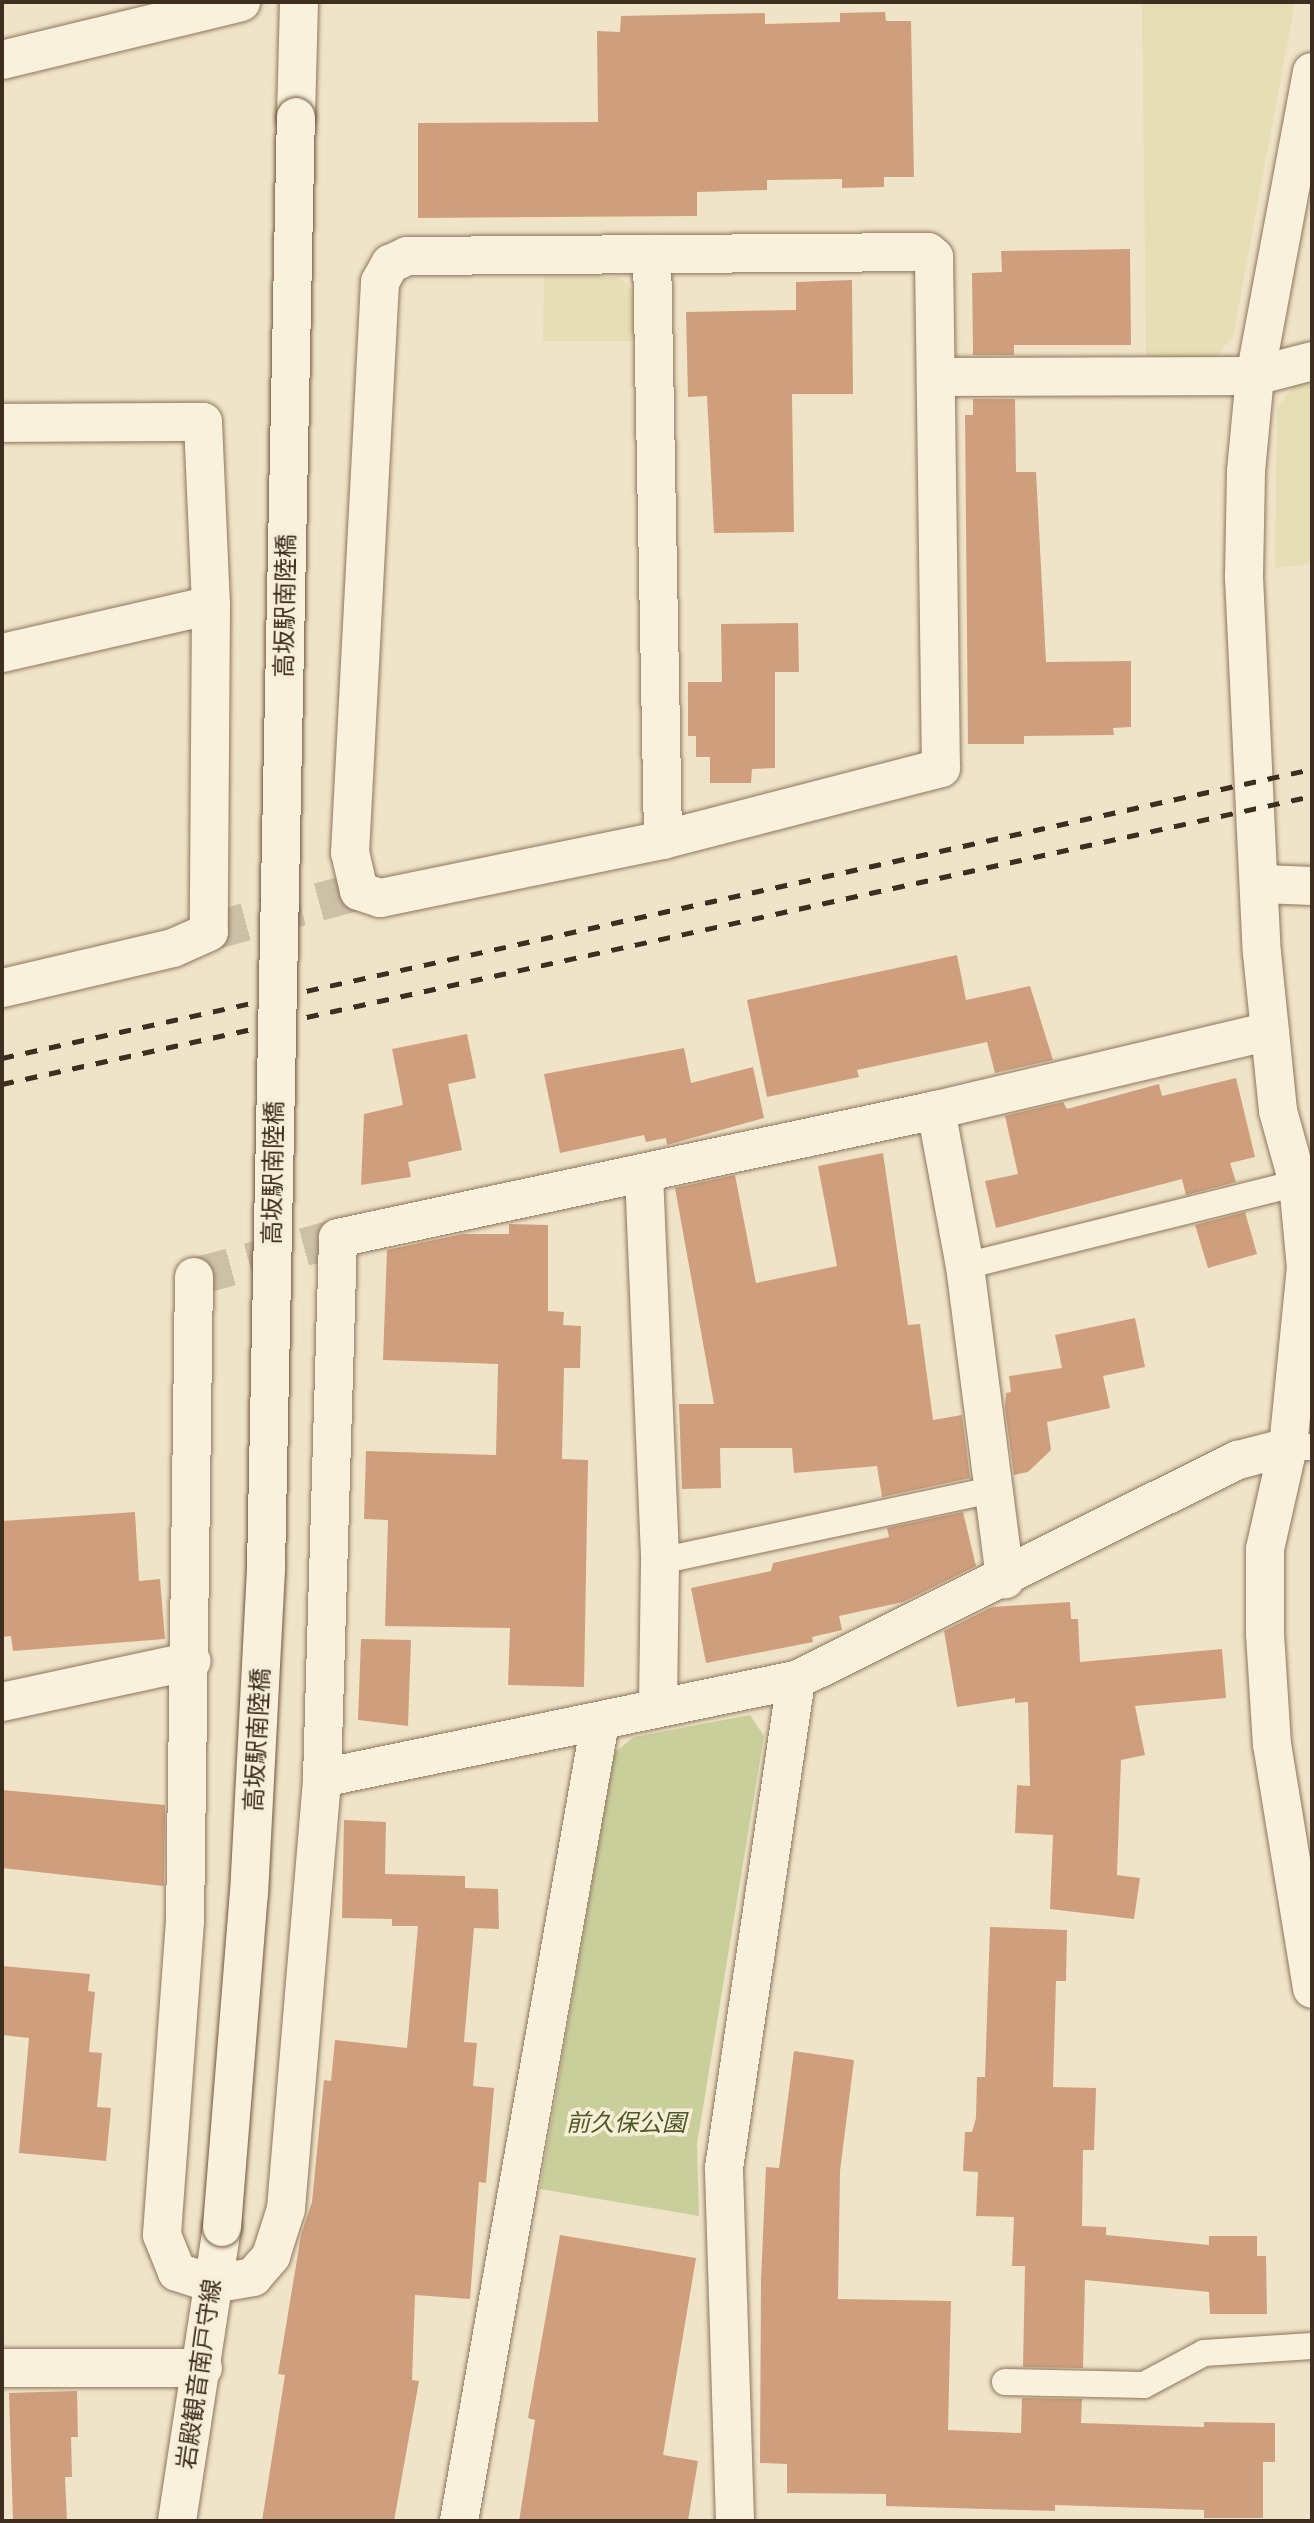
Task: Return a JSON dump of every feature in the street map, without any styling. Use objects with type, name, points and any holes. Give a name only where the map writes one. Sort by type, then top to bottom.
[{"type":"street","points":[[2,60],[241,2]]},
{"type":"street","name":"高坂駅南陸橋","points":[[222,2227],[249,1894],[266,1568],[299,2]]},
{"type":"street","points":[[1312,72],[1255,376],[1246,472],[1244,577],[1263,884],[1262,953],[1278,1111],[1298,1183],[1306,1267],[1300,1447],[1265,1549],[1265,1634],[1272,1744],[1312,1989]]},
{"type":"street","points":[[928,252],[934,257],[941,768],[663,840],[380,898],[359,891],[350,853],[380,282],[390,264],[407,256],[652,254],[928,252]]},
{"type":"street","points":[[652,254],[663,840]]},
{"type":"street","points":[[936,377],[1255,376],[1312,361]]},
{"type":"street","points":[[2,423],[203,422],[211,605],[209,932],[173,948],[2,988]]},
{"type":"street","points":[[2,653],[211,605]]},
{"type":"street","points":[[1263,884],[1312,886]]},
{"type":"street","points":[[194,1278],[192,1661],[185,1921],[162,2235],[177,2272],[212,2284],[253,2277],[271,2256],[286,2209],[322,1778],[338,1238],[936,1110],[1270,1031]]},
{"type":"street","points":[[936,1110],[965,1266],[991,1490],[1005,1579]]},
{"type":"street","points":[[644,1174],[660,1560],[658,1707]]},
{"type":"street","points":[[322,1778],[796,1680],[1005,1579],[1238,1460],[1300,1447]]},
{"type":"street","points":[[2,1702],[192,1661]]},
{"type":"street","points":[[735,2521],[724,2168],[796,1680]]},
{"type":"street","points":[[459,2521],[600,1722]]},
{"type":"street","name":"岩殿観音南戸守線","points":[[177,2521],[222,2227]]},
{"type":"street","points":[[2,2368],[202,2368]]},
{"type":"lane","points":[[965,1266],[1298,1183]]},
{"type":"lane","points":[[660,1560],[991,1490]]},
{"type":"lane","points":[[1005,2382],[1144,2385],[1204,2353],[1312,2346]]},
{"type":"shaded area","points":[[1142,2],[1295,2],[1233,336],[1214,358],[1146,356]]},
{"type":"shaded area","points":[[544,277],[619,277],[634,292],[633,341],[543,341]]},
{"type":"shaded area","points":[[1312,380],[1312,564],[1275,568],[1277,407],[1296,384]]},
{"type":"green space","name":"前久保公園","points":[[750,1715],[764,1736],[697,2144],[699,2216],[540,2189],[614,1753],[634,1737]]},
{"type":"building","points":[[885,12],[886,21],[911,21],[914,177],[884,177],[884,187],[842,188],[842,179],[767,180],[767,190],[697,192],[697,216],[418,218],[418,123],[598,122],[597,31],[620,32],[621,16],[765,13],[765,24],[840,22],[840,13]]},
{"type":"building","points":[[1130,249],[1131,345],[1014,345],[1014,355],[973,355],[972,273],[1002,272],[1001,251]]},
{"type":"building","points":[[852,280],[853,394],[792,394],[794,532],[714,533],[707,396],[688,397],[686,312],[796,310],[796,282]]},
{"type":"building","points":[[973,399],[1015,399],[1016,472],[1036,472],[1046,662],[1131,661],[1131,727],[1113,728],[1114,735],[1024,736],[1024,744],[968,744],[965,415],[973,415]]},
{"type":"building","points":[[798,623],[799,672],[775,672],[775,768],[752,769],[751,783],[710,783],[710,757],[696,757],[696,736],[688,736],[688,682],[722,682],[721,624]]},
{"type":"building","points":[[957,955],[966,1000],[1030,986],[1053,1060],[995,1073],[987,1042],[857,1070],[859,1077],[767,1097],[747,1000]]},
{"type":"building","points":[[467,1034],[476,1078],[448,1084],[462,1150],[408,1162],[411,1177],[361,1185],[364,1114],[403,1105],[392,1049]]},
{"type":"building","points":[[684,1048],[691,1083],[753,1067],[764,1118],[667,1145],[666,1138],[646,1142],[644,1135],[560,1153],[544,1074]]},
{"type":"building","points":[[1236,1078],[1255,1157],[1230,1163],[1236,1182],[1186,1195],[1182,1179],[996,1228],[985,1181],[1018,1174],[1005,1116],[1063,1102],[1067,1109],[1159,1084],[1162,1096]]},
{"type":"building","points":[[883,1153],[908,1325],[920,1324],[933,1420],[962,1415],[970,1478],[882,1497],[877,1466],[794,1473],[792,1448],[720,1448],[721,1488],[682,1489],[679,1404],[714,1404],[675,1188],[735,1175],[756,1283],[837,1266],[818,1166]]},
{"type":"building","points":[[1245,1212],[1257,1254],[1208,1268],[1195,1225]]},
{"type":"building","points":[[509,1224],[548,1225],[548,1311],[564,1312],[563,1325],[581,1326],[580,1368],[564,1368],[562,1459],[588,1460],[584,1687],[508,1685],[510,1628],[385,1626],[388,1520],[364,1519],[366,1451],[496,1455],[498,1364],[383,1360],[387,1250],[463,1234],[509,1234]]},
{"type":"building","points":[[1135,1318],[1145,1367],[1103,1376],[1110,1408],[1047,1422],[1051,1450],[1028,1472],[1014,1475],[1005,1408],[1006,1393],[1011,1392],[1009,1376],[1062,1368],[1055,1335]]},
{"type":"building","points":[[135,1512],[139,1581],[160,1579],[165,1639],[13,1651],[11,1636],[2,1637],[2,1521]]},
{"type":"building","points":[[963,1512],[976,1566],[903,1602],[839,1616],[842,1630],[812,1637],[813,1642],[706,1663],[691,1588],[771,1571],[773,1563],[889,1537],[887,1528]]},
{"type":"building","points":[[1070,1602],[1071,1619],[1078,1619],[1080,1662],[1222,1649],[1226,1698],[1135,1706],[1145,1755],[1121,1760],[1117,1875],[1140,1878],[1134,1919],[1050,1909],[1053,1835],[1015,1833],[1017,1785],[1030,1786],[1028,1702],[1015,1703],[1015,1698],[957,1707],[944,1631],[992,1607]]},
{"type":"building","points":[[361,1639],[411,1640],[408,1726],[358,1720]]},
{"type":"building","points":[[2,1790],[165,1805],[164,1886],[2,1868]]},
{"type":"building","points":[[344,1820],[386,1822],[385,1874],[465,1876],[465,1888],[498,1889],[499,1929],[474,1928],[464,2042],[477,2043],[473,2086],[494,2088],[486,2183],[479,2182],[470,2299],[415,2295],[412,2380],[419,2381],[394,2521],[262,2521],[285,2375],[278,2374],[301,2235],[312,2202],[324,2080],[331,2081],[335,2040],[407,2048],[418,1926],[392,1926],[392,1919],[342,1918]]},
{"type":"building","points":[[990,1927],[1067,1930],[1066,1981],[1056,1981],[1053,2087],[1096,2088],[1094,2150],[1083,2150],[1082,2226],[1106,2227],[1106,2235],[1209,2245],[1209,2236],[1257,2236],[1257,2256],[1266,2256],[1267,2314],[1210,2314],[1209,2292],[1085,2280],[1083,2368],[1023,2367],[1025,2266],[1012,2266],[1014,2217],[976,2216],[978,2172],[963,2171],[965,2132],[972,2132],[976,2118],[977,2077],[985,2077]]},
{"type":"building","points":[[2,1966],[90,1974],[88,1991],[95,1992],[89,2052],[102,2053],[97,2107],[111,2108],[106,2161],[19,2153],[29,2038],[2,2035]]},
{"type":"building","points":[[794,2051],[854,2060],[840,2171],[838,2299],[951,2301],[948,2430],[1021,2433],[1022,2398],[1082,2399],[1081,2423],[1204,2427],[1204,2422],[1275,2423],[1275,2462],[1263,2462],[1263,2518],[1204,2518],[1204,2510],[1055,2505],[1055,2511],[886,2506],[886,2494],[787,2493],[787,2464],[760,2463],[761,2279],[766,2167],[779,2168]]},
{"type":"building","points":[[560,2235],[696,2258],[663,2455],[698,2461],[688,2521],[519,2521],[535,2420],[528,2418]]},
{"type":"building","points":[[77,2391],[78,2437],[71,2437],[72,2477],[65,2477],[67,2521],[13,2521],[9,2393]]},
{"type":"tunnel","points":[[209,932],[359,891]]},
{"type":"tunnel","points":[[194,1277],[338,1238]]},
{"type":"railway","points":[[2,1058],[1312,769]]},
{"type":"railway","points":[[2,1084],[1312,796]]}]
